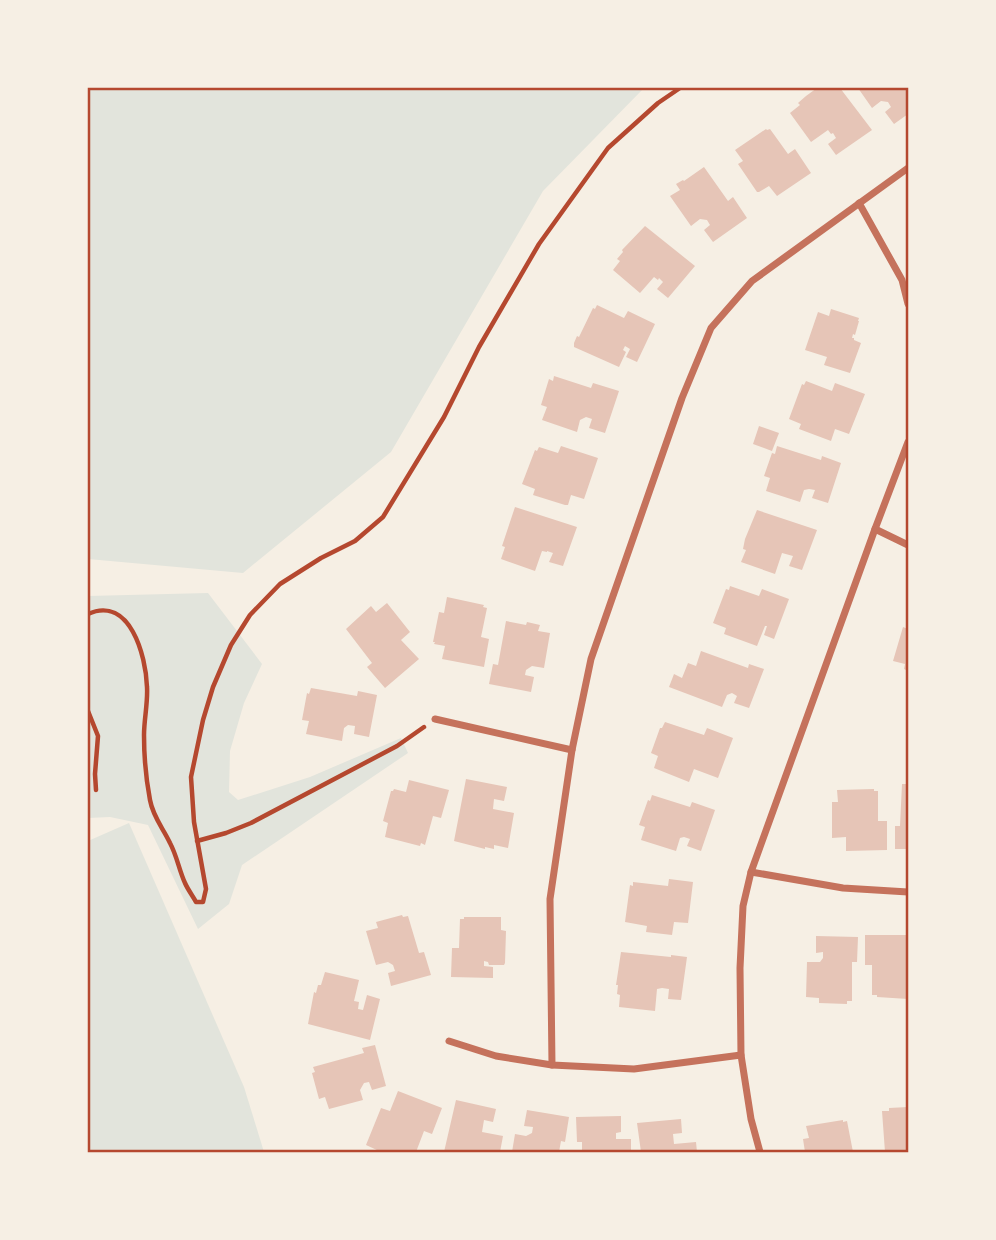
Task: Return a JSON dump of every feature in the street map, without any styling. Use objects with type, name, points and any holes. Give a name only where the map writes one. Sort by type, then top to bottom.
[{"type":"street","points":[[551,1065],[550,900],[572,750],[591,659],[682,398],[711,328],[752,281],[908,168]]},
{"type":"street","points":[[859,203],[902,280],[908,304]]},
{"type":"street","points":[[760,1153],[751,1119],[741,1055],[740,968],[743,906],[751,872],[908,442]]},
{"type":"street","points":[[875,529],[908,545]]},
{"type":"street","points":[[435,719],[572,750]]},
{"type":"street","points":[[751,872],[842,888],[908,892]]},
{"type":"street","points":[[449,1041],[496,1056],[551,1065],[634,1069],[741,1055]]},
{"type":"path","points":[[88,614],[91,611],[109,610],[123,618],[143,655],[147,687],[145,765],[150,803],[186,884],[196,902],[203,902],[206,889],[194,822],[191,777],[213,687],[231,645],[250,615],[280,584],[321,558],[355,541],[383,517],[444,417],[479,347],[539,244],[608,148],[657,103],[680,88]]},
{"type":"path","points":[[88,711],[98,736],[92,771],[96,790]]},
{"type":"path","points":[[197,841],[251,824],[397,746],[435,719]]},
{"type":"shaded area","points":[[88,88],[644,88],[543,191],[391,452],[243,573],[88,559]]},
{"type":"shaded area","points":[[208,593],[262,664],[244,703],[230,751],[229,792],[238,800],[310,777],[401,738],[408,753],[242,865],[229,904],[198,929],[148,825],[110,817],[88,818],[88,596]]},
{"type":"shaded area","points":[[129,823],[244,1087],[264,1152],[88,1152],[88,841]]},
{"type":"building","points":[[817,88],[840,88],[872,130],[836,155],[828,144],[836,138],[833,133],[828,130],[811,142],[790,113]]},
{"type":"building","points":[[858,88],[908,88],[908,114],[894,124],[885,112],[891,107],[888,102],[881,101],[872,108]]},
{"type":"building","points":[[770,129],[788,154],[795,149],[811,173],[777,196],[769,186],[757,192],[738,164],[743,161],[735,150]]},
{"type":"building","points":[[704,167],[728,201],[733,197],[747,218],[713,242],[704,230],[710,225],[707,220],[700,219],[691,226],[670,196],[680,190],[676,184]]},
{"type":"building","points":[[645,226],[695,266],[668,298],[657,289],[663,282],[659,278],[658,280],[654,277],[640,293],[613,270],[620,261],[617,259],[622,250]]},
{"type":"building","points":[[597,305],[624,318],[628,311],[655,324],[637,362],[626,357],[630,349],[625,346],[623,350],[626,352],[619,367],[574,347],[577,336],[579,337]]},
{"type":"building","points":[[831,309],[859,318],[852,338],[861,343],[850,373],[824,365],[827,357],[805,350],[818,312],[829,316]]},
{"type":"building","points":[[554,376],[591,388],[593,383],[619,391],[605,433],[589,428],[592,419],[586,417],[580,420],[577,432],[542,420],[547,407],[541,405],[549,379],[553,381]]},
{"type":"building","points":[[806,381],[832,391],[835,383],[865,394],[849,434],[835,429],[831,441],[799,429],[801,424],[789,419],[802,384]]},
{"type":"building","points":[[759,426],[779,433],[772,451],[753,444]]},
{"type":"building","points":[[561,446],[598,458],[584,499],[571,495],[568,505],[533,495],[535,489],[522,484],[535,450],[539,447],[558,453]]},
{"type":"building","points":[[777,446],[821,460],[822,456],[841,463],[828,503],[812,498],[815,490],[804,490],[800,502],[766,491],[770,478],[764,476]]},
{"type":"building","points":[[515,507],[577,527],[563,566],[549,562],[553,553],[547,551],[542,551],[535,571],[501,559],[505,547],[502,546]]},
{"type":"building","points":[[757,510],[817,530],[802,570],[789,566],[793,556],[782,553],[775,574],[741,562],[746,550],[743,549],[745,539]]},
{"type":"building","points":[[730,586],[759,596],[762,589],[789,599],[774,639],[764,635],[765,626],[757,646],[724,634],[726,628],[713,623],[726,589],[729,590]]},
{"type":"building","points":[[447,597],[487,608],[481,637],[489,639],[484,667],[442,659],[445,646],[434,644],[439,612],[444,613]]},
{"type":"building","points":[[387,603],[410,632],[401,640],[419,659],[385,688],[367,667],[372,663],[346,629],[371,606],[376,612]]},
{"type":"building","points":[[506,621],[540,625],[538,631],[550,633],[544,668],[532,666],[526,670],[525,675],[534,677],[531,692],[489,684],[493,664],[498,665]]},
{"type":"building","points":[[903,627],[908,629],[908,671],[904,669],[905,664],[893,661]]},
{"type":"building","points":[[701,651],[748,668],[749,664],[764,669],[749,708],[734,703],[737,696],[732,693],[727,695],[722,707],[669,687],[674,674],[682,678],[688,663],[696,666]]},
{"type":"building","points":[[311,688],[357,696],[358,691],[377,695],[369,737],[354,734],[355,726],[348,725],[344,728],[342,741],[306,734],[309,721],[302,720],[307,693],[309,694]]},
{"type":"building","points":[[665,722],[704,735],[707,728],[733,738],[718,778],[694,769],[689,782],[654,768],[658,756],[651,753]]},
{"type":"building","points":[[466,779],[507,787],[504,801],[494,799],[493,809],[514,813],[508,848],[494,845],[494,849],[485,849],[454,841]]},
{"type":"building","points":[[409,780],[449,790],[441,818],[433,816],[425,845],[385,837],[388,823],[383,821],[391,791],[394,789],[406,792]]},
{"type":"building","points":[[902,784],[908,784],[908,849],[895,849],[895,826],[900,826]]},
{"type":"building","points":[[837,790],[878,791],[878,821],[887,821],[887,850],[846,851],[846,837],[832,838],[832,802],[838,802]]},
{"type":"building","points":[[652,795],[690,807],[692,802],[715,810],[701,851],[687,846],[690,839],[684,837],[680,838],[676,851],[641,840],[645,827],[639,825]]},
{"type":"building","points":[[669,879],[693,882],[688,923],[674,922],[672,935],[646,932],[647,926],[625,922],[630,885],[633,886],[633,882],[668,886]]},
{"type":"building","points":[[408,916],[419,953],[424,952],[431,975],[391,986],[388,973],[395,971],[393,965],[388,962],[376,965],[366,931],[378,928],[376,922]]},
{"type":"building","points":[[501,917],[501,930],[506,931],[505,963],[489,965],[484,961],[484,966],[493,967],[493,978],[451,977],[452,948],[459,948],[460,919]]},
{"type":"building","points":[[865,935],[908,935],[908,999],[872,995],[872,965],[865,965]]},
{"type":"building","points":[[816,936],[858,937],[857,962],[852,962],[852,1001],[847,1001],[847,1004],[819,1003],[819,998],[806,997],[807,962],[820,962],[823,958],[823,952],[816,953]]},
{"type":"building","points":[[621,952],[687,957],[681,1000],[668,999],[669,989],[662,988],[657,989],[655,1011],[619,1007],[620,995],[617,994],[616,985]]},
{"type":"building","points":[[325,972],[359,980],[354,1001],[359,1002],[358,1009],[363,1010],[367,995],[380,999],[370,1040],[308,1024],[314,992],[316,993],[318,985],[321,985]]},
{"type":"building","points":[[375,1045],[386,1086],[372,1090],[369,1082],[364,1083],[360,1090],[363,1100],[329,1109],[325,1097],[319,1099],[313,1067],[364,1053],[362,1048]]},
{"type":"building","points":[[398,1091],[442,1108],[432,1134],[424,1131],[416,1152],[378,1152],[366,1145],[381,1108],[390,1111]]},
{"type":"building","points":[[456,1100],[496,1109],[493,1122],[484,1120],[482,1132],[503,1136],[500,1152],[444,1152]]},
{"type":"building","points":[[908,1107],[908,1152],[885,1152],[882,1111]]},
{"type":"building","points":[[527,1110],[569,1117],[565,1142],[561,1141],[559,1152],[512,1152],[515,1134],[526,1136],[532,1133],[533,1127],[524,1126]]},
{"type":"building","points":[[621,1116],[621,1132],[616,1133],[616,1139],[631,1139],[631,1152],[582,1152],[582,1142],[577,1142],[576,1117]]},
{"type":"building","points":[[681,1119],[682,1133],[673,1134],[674,1144],[696,1142],[697,1152],[641,1152],[637,1123]]},
{"type":"building","points":[[847,1121],[853,1152],[805,1152],[803,1139],[809,1138],[806,1126]]}]
